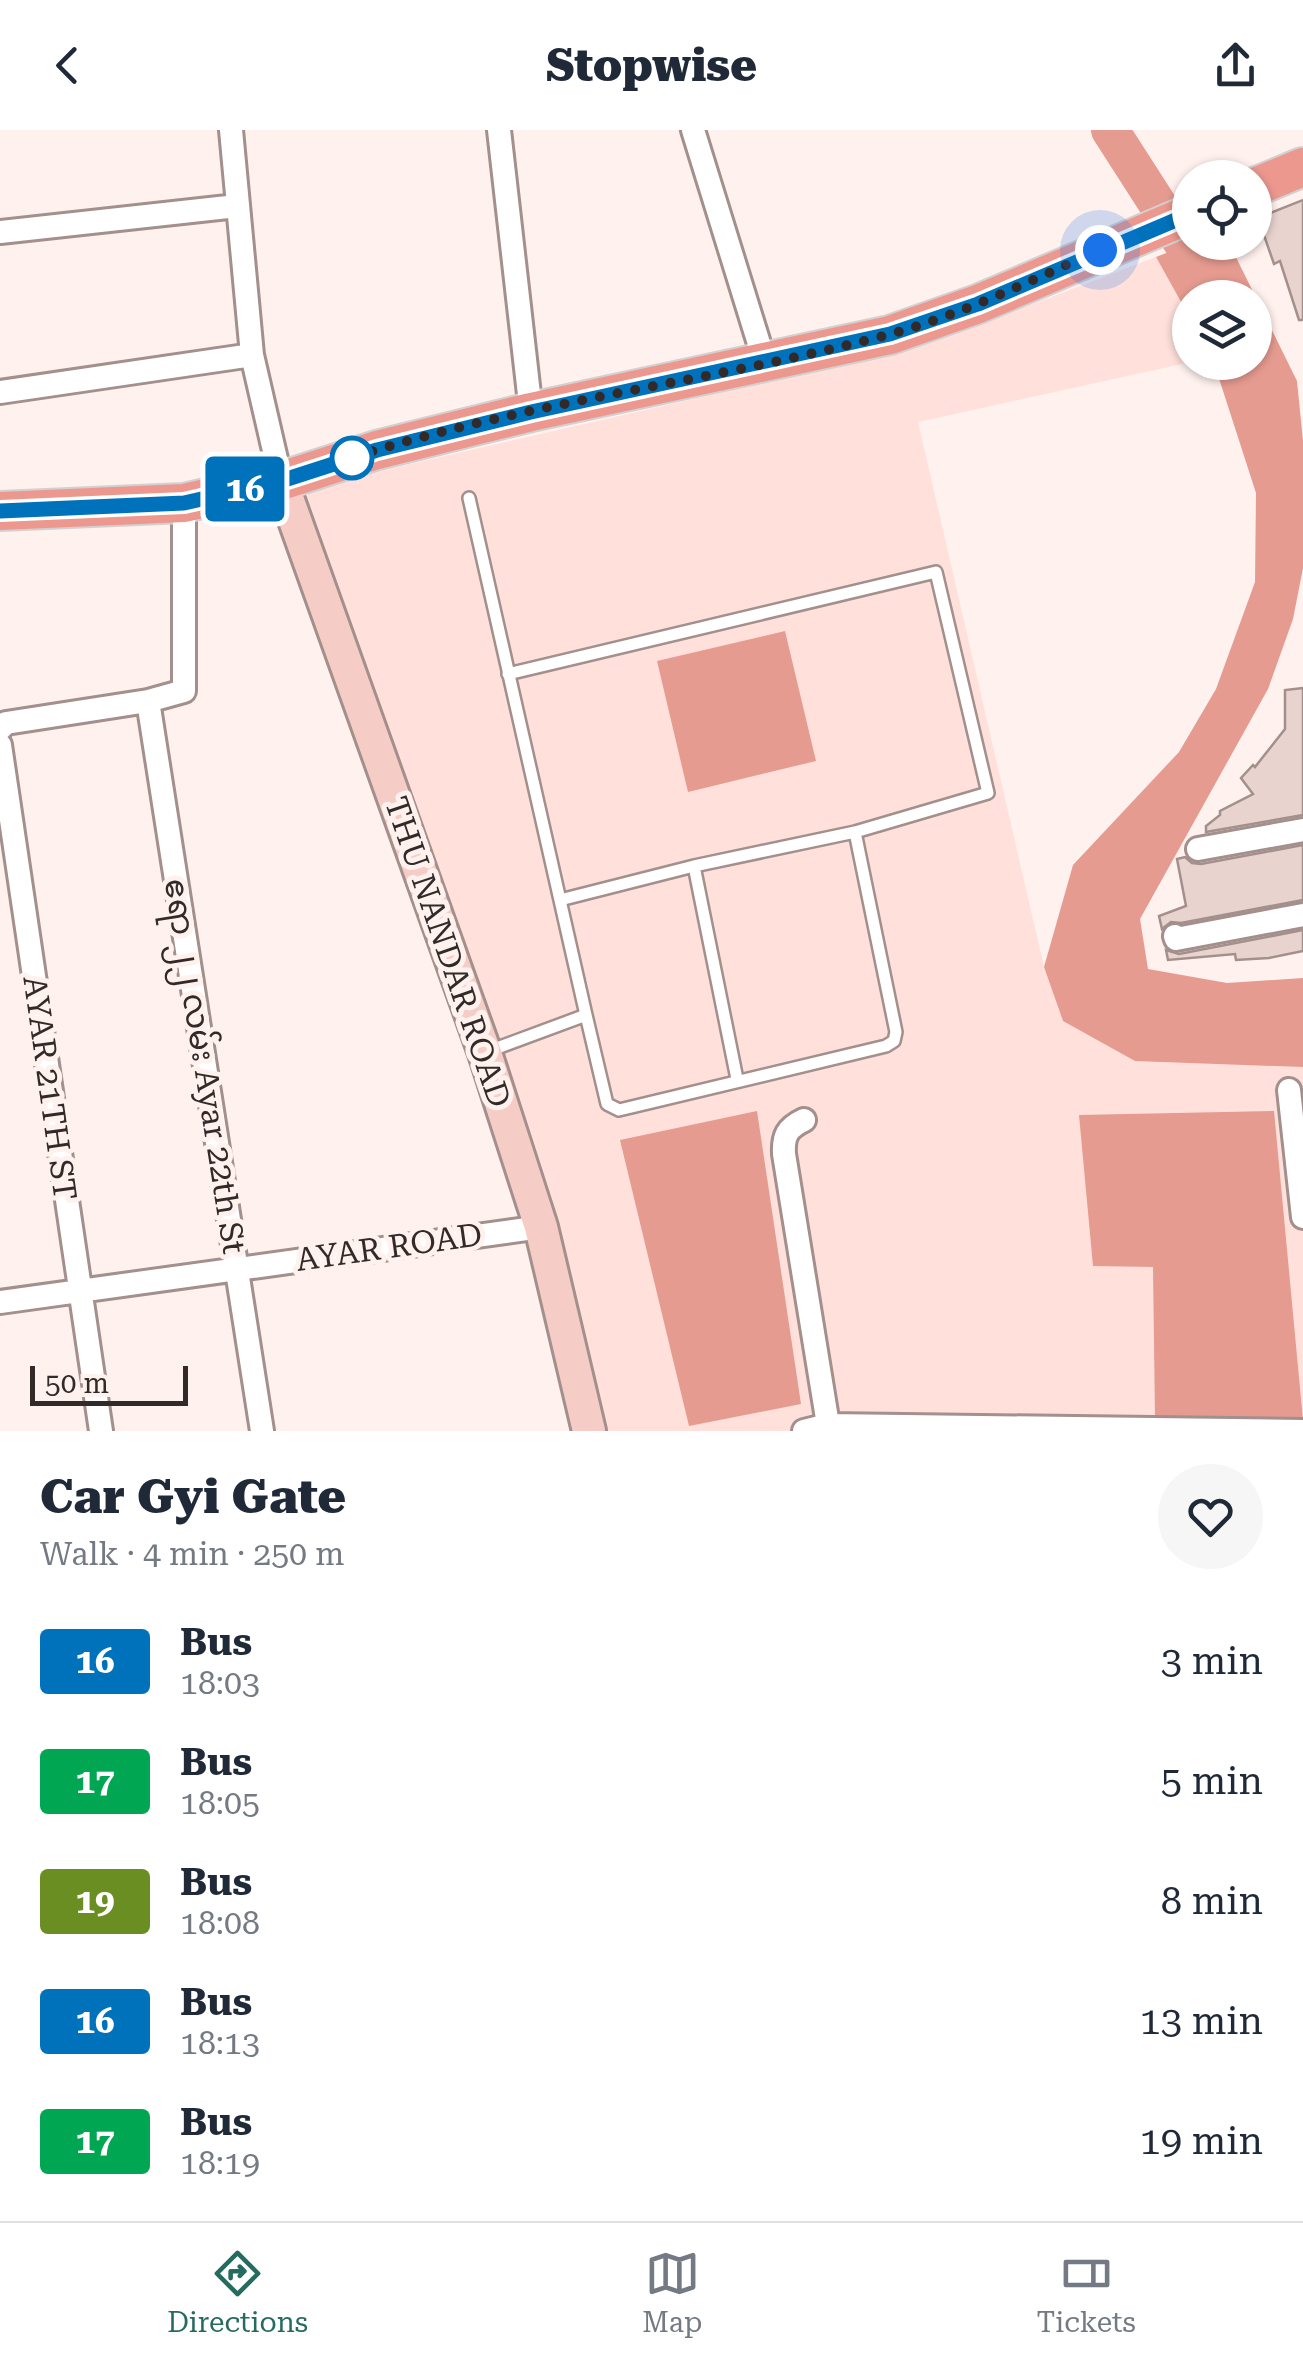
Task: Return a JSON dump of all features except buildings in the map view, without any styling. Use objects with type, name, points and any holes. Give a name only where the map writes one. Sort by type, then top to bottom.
[{"type":"main road","points":[[1272,180],[1303,167]]},
{"type":"main road","points":[[0,511],[184,503],[281,481],[377,450],[531,412],[890,334],[978,304],[1172,221]]},
{"type":"main road","name":"THU NANDAR ROAD","points":[[281,481],[485,1053],[541,1227],[590,1431]]},
{"type":"street","points":[[230,130],[252,355],[281,481]]},
{"type":"street","points":[[499,130],[531,412]]},
{"type":"street","points":[[693,130],[764,363]]},
{"type":"street","points":[[0,232],[237,206]]},
{"type":"street","points":[[0,392],[252,355]]},
{"type":"street","points":[[0,728],[6,723],[148,701],[184,690],[184,503]]},
{"type":"street","name":"ဧရာ ၂၂ လမ်း Ayar 22th St","points":[[148,701],[262,1431]]},
{"type":"street","name":"AYAR 21TH ST","points":[[0,745],[101,1431]]},
{"type":"street","points":[[1198,848],[1303,830]]},
{"type":"street","points":[[1175,936],[1176,939],[1303,914]]},
{"type":"street","points":[[1289,1090],[1303,1217]]},
{"type":"street","points":[[804,1120],[791,1126],[784,1138],[784,1154],[828,1428]]},
{"type":"street","name":"AYAR ROAD","points":[[0,1302],[541,1227]]},
{"type":"street","points":[[804,1431],[1303,1430]]},
{"type":"lane","points":[[469,498],[608,1104],[619,1110],[894,1041],[896,1032],[855,832]]},
{"type":"lane","points":[[508,674],[936,572],[988,793],[855,832],[694,866],[560,900]]},
{"type":"lane","points":[[694,866],[737,1079]]},
{"type":"lane","points":[[485,1053],[586,1015]]},
{"type":"shaded area","points":[[1172,251],[1172,260],[1237,260],[1247,280],[1172,280],[1172,286],[1156,257]]},
{"type":"shaded area","points":[[1156,257],[1172,286],[1172,366],[918,422],[1044,967],[1063,1021],[1303,1067],[1303,1431],[607,1431],[551,1223],[297,511],[314,486],[910,346],[994,319]]},
{"type":"shaded area","points":[[1272,330],[1297,381],[1303,441],[1303,568],[1293,619],[1268,689],[1140,919],[1148,969],[1227,983],[1303,978],[1303,1067],[1135,1061],[1063,1021],[1044,967],[1073,865],[1179,752],[1216,689],[1255,582],[1256,493],[1219,380],[1272,380]]},
{"type":"shaded area","points":[[785,631],[816,761],[688,792],[657,661]]},
{"type":"shaded area","points":[[757,1111],[801,1404],[689,1426],[620,1140]]},
{"type":"shaded area","points":[[1274,1111],[1303,1420],[1155,1418],[1153,1267],[1093,1266],[1079,1115]]},
{"type":"waterway","points":[[1110,130],[1204,280]]},
{"type":"bus line","name":"16","points":[[0,511],[184,503],[281,481],[377,450],[531,412],[890,334],[978,304],[1172,221]]},
{"type":"route","points":[[352,458],[345,460],[531,412],[890,334],[978,304],[1100,250]]}]
